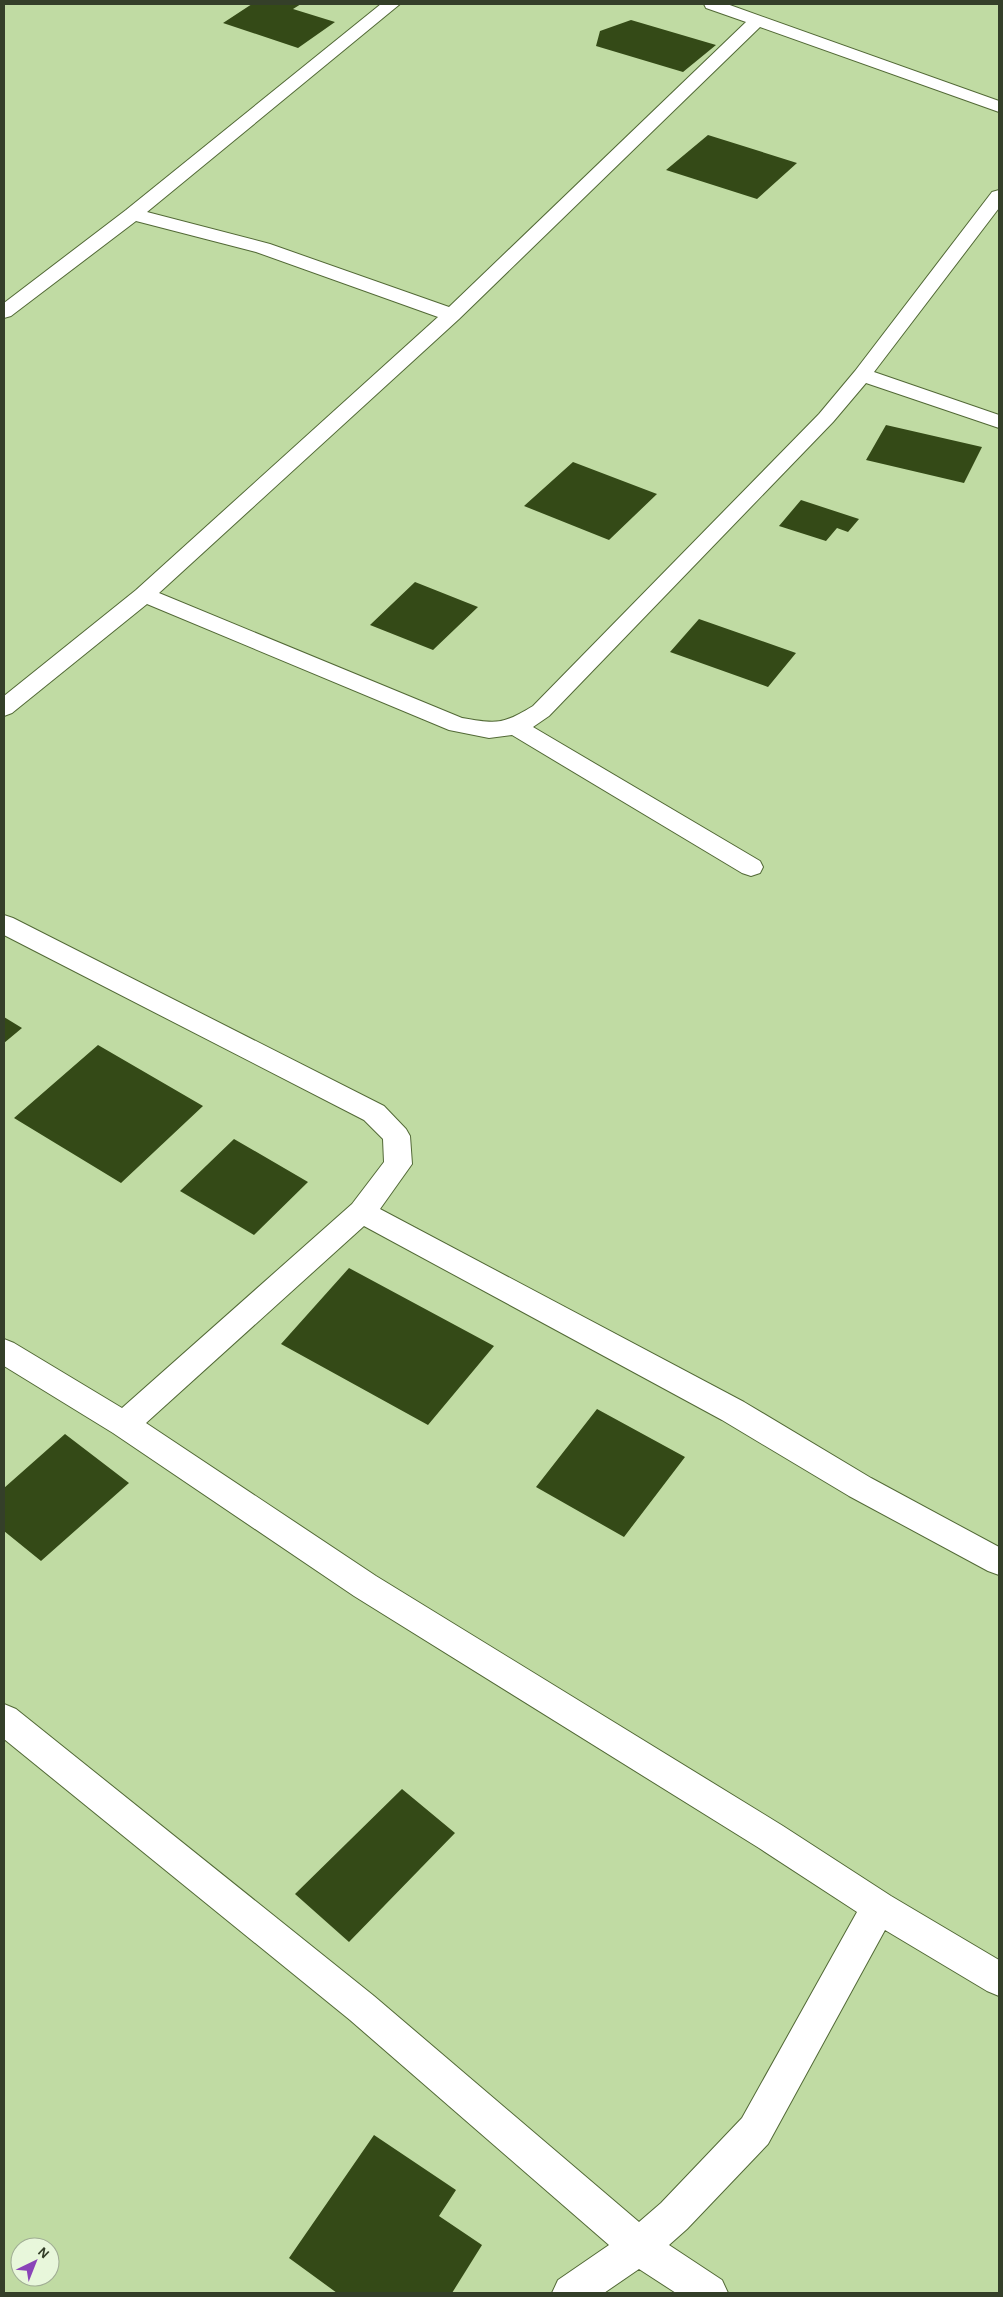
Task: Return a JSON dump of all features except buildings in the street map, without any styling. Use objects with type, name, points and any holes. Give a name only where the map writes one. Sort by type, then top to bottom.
[{"type":"street","points":[[4,312],[133,214],[391,4]]},
{"type":"street","points":[[712,4],[999,107]]},
{"type":"street","points":[[4,708],[144,595],[452,315],[758,20]]},
{"type":"street","points":[[144,595],[458,726],[489,730],[516,727],[541,711],[826,418],[862,375],[999,196]]},
{"type":"street","points":[[133,214],[263,248],[452,315]]},
{"type":"street","points":[[862,375],[999,422]]},
{"type":"street","points":[[516,727],[750,867]]},
{"type":"street","points":[[4,924],[374,1113],[396,1136],[398,1164],[362,1212],[124,1424]]},
{"type":"street","points":[[362,1212],[733,1411],[860,1487],[999,1562]]},
{"type":"street","points":[[4,1351],[124,1424],[365,1586],[771,1836],[879,1907],[999,1979]]},
{"type":"street","points":[[4,1720],[362,2008],[639,2247],[709,2293]]},
{"type":"street","points":[[571,2293],[639,2247],[674,2216],[755,2131],[879,1907]]}]
